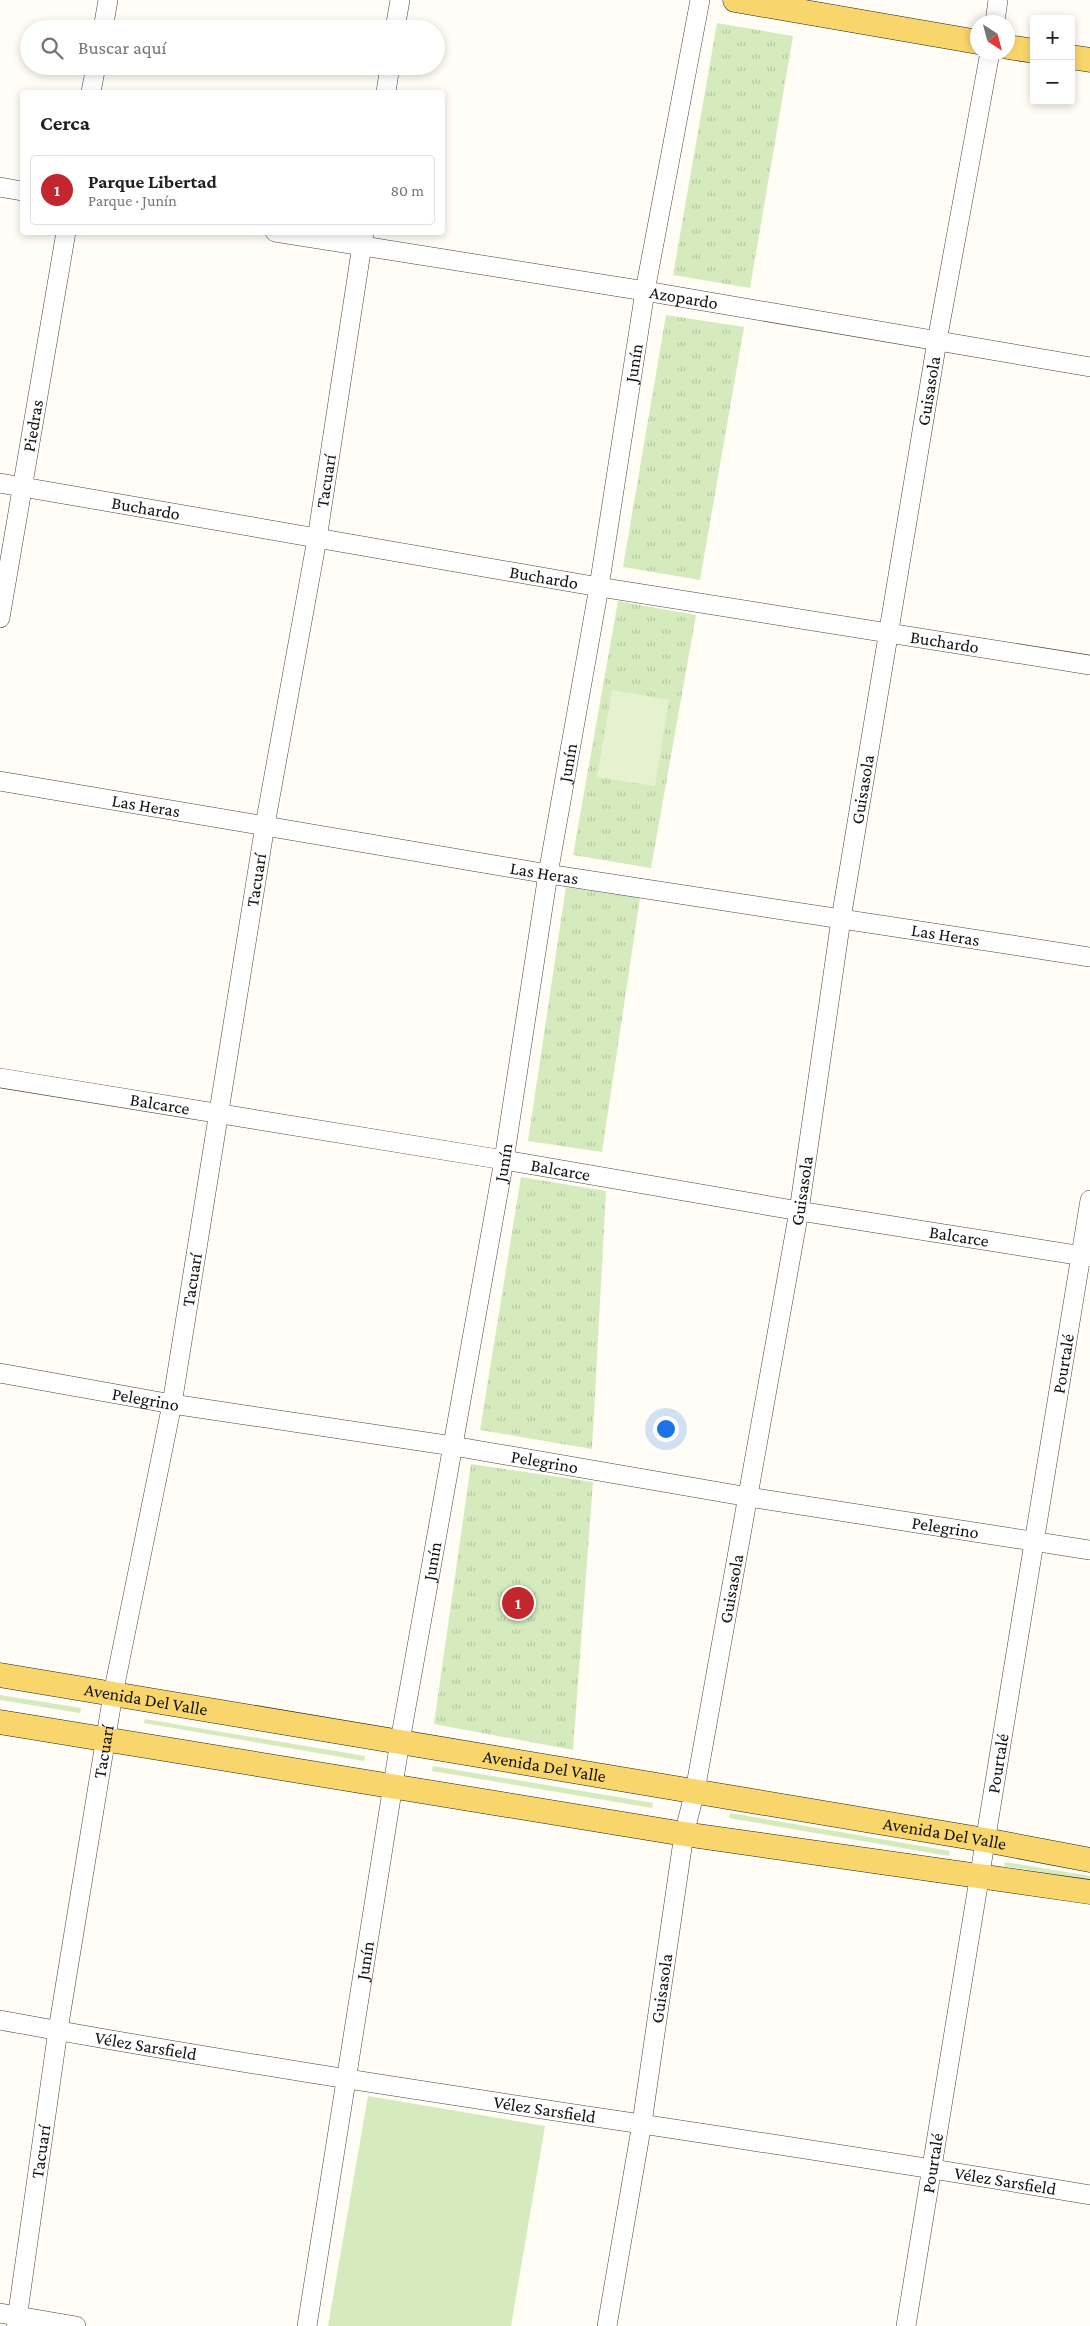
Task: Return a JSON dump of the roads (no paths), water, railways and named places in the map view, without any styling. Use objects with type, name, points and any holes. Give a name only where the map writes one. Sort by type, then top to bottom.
[{"type":"main road","points":[[735,0],[970,41]]},
{"type":"main road","points":[[1015,48],[1030,50]]},
{"type":"main road","points":[[1075,58],[1090,60]]},
{"type":"main road","name":"Avenida Del Valle","points":[[0,1675],[695,1790],[986,1840],[1090,1860]]},
{"type":"main road","name":"Avenida Del Valle","points":[[0,1722],[684,1834],[1090,1892]]},
{"type":"street","points":[[105,20],[108,0]]},
{"type":"street","points":[[397,20],[400,0]]},
{"type":"street","name":"Junín","points":[[307,2326],[400,1741],[504,1160],[548,874],[599,587],[646,291],[700,0]]},
{"type":"street","points":[[996,15],[998,0]]},
{"type":"street","name":"Guisasola","points":[[607,2326],[642,2123],[684,1834],[695,1790],[799,1211],[841,919],[890,634],[937,341],[989,60]]},
{"type":"street","points":[[91,90],[94,75]]},
{"type":"street","points":[[386,90],[389,75]]},
{"type":"street","points":[[0,188],[20,191]]},
{"type":"street","name":"Piedras","points":[[0,618],[24,488],[66,235]]},
{"type":"street","name":"Azopardo","points":[[308,235],[363,240],[646,291],[1090,367]]},
{"type":"street","name":"Tacuarí","points":[[11,2318],[113,1694],[172,1404],[265,825],[317,539],[363,240]]},
{"type":"street","name":"Buchardo","points":[[0,483],[599,587],[1090,665]]},
{"type":"street","name":"Las Heras","points":[[0,781],[548,874],[1090,957]]},
{"type":"street","name":"Balcarce","points":[[0,1078],[504,1160],[799,1211],[1085,1256]]},
{"type":"street","name":"Pourtalé","points":[[906,2326],[1035,1541],[1085,1256],[1090,1200]]},
{"type":"street","name":"Pelegrino","points":[[0,1372],[172,1404],[453,1446],[749,1496],[1090,1550]]},
{"type":"street","name":"Vélez Sarsfield","points":[[0,2020],[346,2078],[932,2168],[1090,2195]]},
{"type":"street","points":[[11,2318],[76,2326]]},
{"type":"place","name":"Parque Libertad","points":[[518,1603]]}]
